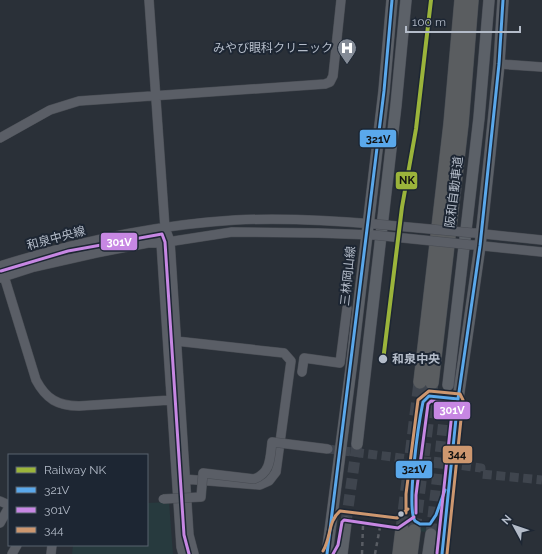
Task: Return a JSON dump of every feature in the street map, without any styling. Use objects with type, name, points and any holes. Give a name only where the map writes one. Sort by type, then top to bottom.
[{"type":"highway","name":"阪和自動車道","points":[[461,0],[426,382],[462,124],[472,0]]},
{"type":"highway","points":[[399,554],[408,530],[411,554]]},
{"type":"main road","name":"三林岡山線","points":[[327,554],[371,229],[392,0]]},
{"type":"main road","points":[[357,444],[396,105],[406,0]]},
{"type":"main road","points":[[448,385],[479,118],[489,0]]},
{"type":"main road","points":[[442,554],[477,234],[499,64],[503,0]]},
{"type":"main road","points":[[342,554],[346,522]]},
{"type":"main road","points":[[428,554],[431,534]]},
{"type":"street","points":[[149,0],[165,228],[171,400],[181,547],[183,554]]},
{"type":"street","points":[[0,138],[50,110],[68,103],[325,84],[330,82],[333,76],[341,0]]},
{"type":"street","points":[[499,64],[542,67]]},
{"type":"street","name":"和泉中央線","points":[[0,266],[67,246],[165,228],[236,220],[284,220],[371,229]]},
{"type":"street","points":[[371,229],[477,234],[542,240]]},
{"type":"street","points":[[371,229],[476,245],[542,252]]},
{"type":"street","name":"和泉中央線","points":[[2,277],[96,253],[148,243],[165,242],[232,232],[371,229]]},
{"type":"street","points":[[165,242],[176,341],[184,479],[189,535],[194,554]]},
{"type":"street","points":[[2,277],[36,380],[41,389],[56,402],[67,406],[171,400]]},
{"type":"street","points":[[302,372],[304,358],[340,363],[347,308]]},
{"type":"street","points":[[176,341],[284,353],[291,361],[280,456],[276,472],[269,481],[260,485],[184,479]]},
{"type":"street","points":[[163,499],[201,496],[203,474],[254,479],[261,476],[269,466],[272,442],[293,442],[328,449]]},
{"type":"street","points":[[0,524],[8,508]]},
{"type":"green space","points":[[169,502],[173,554],[72,554],[73,546],[148,546],[148,503]]},
{"type":"green space","points":[[350,520],[427,528],[440,523],[435,554],[433,554],[435,533],[350,523]]},
{"type":"tunnel","points":[[402,529],[420,382]]},
{"type":"tunnel","points":[[414,531],[432,383]]},
{"type":"tunnel","points":[[431,534],[448,385]]},
{"type":"tunnel","points":[[346,522],[357,444]]},
{"type":"tunnel","points":[[328,449],[481,468],[481,474],[542,480]]},
{"type":"railway","points":[[362,554],[363,525]]},
{"type":"railway","points":[[375,554],[380,527]]},
{"type":"rail line","name":"NK","points":[[383,361],[402,207],[416,129],[431,0]]},
{"type":"transit line","name":"321V","points":[[327,554],[384,91],[392,0]]},
{"type":"transit line","name":"321V","points":[[442,554],[458,399],[480,246],[499,64],[503,0]]},
{"type":"transit line","name":"301V","points":[[1,271],[68,251],[162,234],[165,242],[184,535],[189,554]]},
{"type":"transit line","name":"344","points":[[406,513],[406,494],[418,400],[429,391],[460,394],[463,400],[447,554]]},
{"type":"transit line","name":"321V","points":[[445,490],[436,515],[430,524],[420,524],[415,521],[412,499],[413,482],[416,444],[423,402],[429,396],[458,399]]},
{"type":"transit line","name":"301V","points":[[416,513],[416,495],[428,404],[431,401],[453,403],[437,553]]},
{"type":"transit line","name":"344","points":[[323,551],[326,546],[333,520],[340,511],[397,518],[408,509]]},
{"type":"transit line","name":"301V","points":[[333,554],[338,545],[342,522],[344,520],[398,528],[414,517]]},
{"type":"place","name":"みやび眼科クリニック","points":[[347,65]]},
{"type":"place","name":"和泉中央","points":[[383,359]]}]
